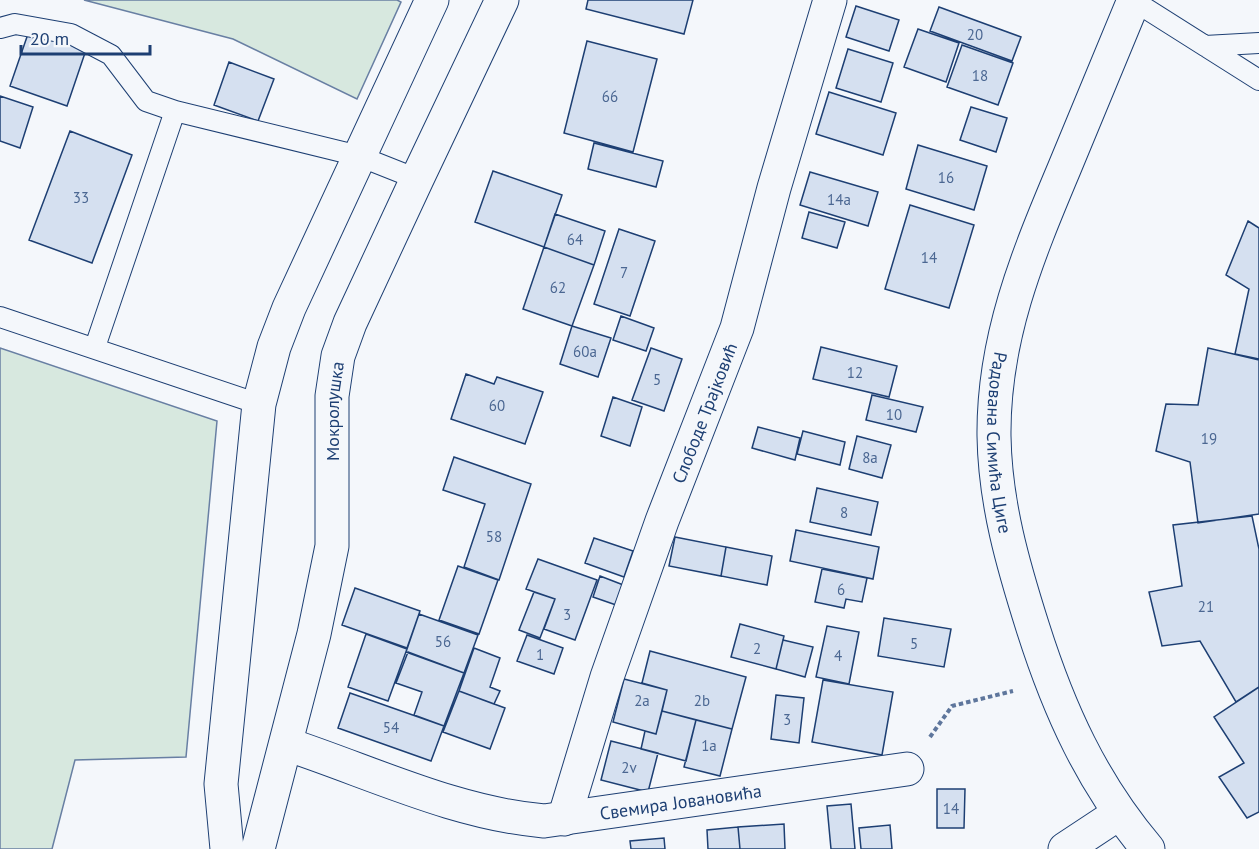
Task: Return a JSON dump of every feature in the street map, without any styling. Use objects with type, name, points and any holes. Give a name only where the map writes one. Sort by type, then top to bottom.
[{"type":"street","points":[[227,849],[221,784],[259,404],[274,347],[289,308],[432,0]]},
{"type":"street","name":"Мокролушка","points":[[258,849],[314,634],[332,546],[332,396],[338,356],[350,322],[502,0]]},
{"type":"street","name":"Слободе Трајковић","points":[[564,819],[608,676],[662,521],[736,328],[774,188],[830,0]]},
{"type":"street","name":"Радована Симића Циге","points":[[1134,0],[1023,267],[999,360],[994,436],[1000,508],[1016,576],[1050,682],[1080,748],[1119,814],[1148,849]]},
{"type":"street","name":"Свемира Јовановића","points":[[286,744],[464,807],[514,818],[544,821],[907,769]]},
{"type":"street","points":[[1065,849],[1119,814]]},
{"type":"lane","points":[[1134,0],[1259,80]]},
{"type":"lane","points":[[0,28],[15,24],[71,34],[111,55],[146,101],[175,111],[359,156],[417,179]]},
{"type":"lane","points":[[1205,46],[1259,44]]},
{"type":"lane","points":[[95,347],[175,111]]},
{"type":"lane","points":[[0,317],[95,347],[259,404]]},
{"type":"path","points":[[907,769],[952,706],[1050,682]]},
{"type":"shaded area","points":[[84,0],[397,0],[401,2],[357,99],[233,39]]},
{"type":"shaded area","points":[[0,348],[217,421],[186,757],[75,760],[52,849],[0,849]]},
{"type":"building","points":[[588,0],[693,0],[684,34],[586,9]]},
{"type":"building","points":[[856,6],[899,20],[889,51],[846,37]]},
{"type":"building","points":[[939,7],[1021,37],[1012,61],[930,31]]},
{"type":"building","points":[[918,29],[959,43],[946,82],[904,67]]},
{"type":"building","points":[[29,31],[86,50],[67,106],[10,86]]},
{"type":"building","points":[[587,41],[657,59],[633,152],[564,133]]},
{"type":"building","points":[[962,45],[1013,63],[998,105],[947,87]]},
{"type":"building","points":[[848,49],[893,63],[881,102],[836,88]]},
{"type":"building","points":[[229,62],[274,79],[258,121],[214,105]]},
{"type":"building","points":[[829,92],[896,113],[883,155],[816,134]]},
{"type":"building","points":[[0,96],[33,107],[20,148],[0,141]]},
{"type":"building","points":[[971,107],[1007,118],[996,152],[960,140]]},
{"type":"building","points":[[70,131],[132,155],[92,263],[29,240]]},
{"type":"building","points":[[594,143],[663,161],[656,187],[588,169]]},
{"type":"building","points":[[918,145],[987,166],[974,210],[906,189]]},
{"type":"building","points":[[493,171],[562,195],[544,247],[475,222]]},
{"type":"building","points":[[810,172],[878,192],[868,226],[800,205]]},
{"type":"building","points":[[910,205],[974,225],[949,308],[885,289]]},
{"type":"building","points":[[809,212],[845,222],[837,248],[802,238]]},
{"type":"building","points":[[555,214],[605,231],[594,265],[544,247]]},
{"type":"building","points":[[1248,221],[1259,228],[1259,359],[1235,354],[1249,289],[1226,275]]},
{"type":"building","points":[[619,229],[655,241],[630,316],[594,304]]},
{"type":"building","points":[[544,247],[594,265],[572,326],[523,309]]},
{"type":"building","points":[[621,316],[654,328],[646,351],[613,340]]},
{"type":"building","points":[[572,326],[611,338],[598,377],[560,364]]},
{"type":"building","points":[[821,347],[897,366],[889,397],[813,379]]},
{"type":"building","points":[[651,348],[682,359],[664,411],[632,400]]},
{"type":"building","points":[[1208,348],[1259,360],[1259,514],[1198,523],[1190,462],[1156,451],[1166,404],[1198,405]]},
{"type":"building","points":[[466,374],[494,384],[497,377],[543,392],[525,444],[451,419]]},
{"type":"building","points":[[872,395],[923,407],[916,432],[866,420]]},
{"type":"building","points":[[613,397],[642,407],[630,446],[601,436]]},
{"type":"building","points":[[758,427],[800,438],[795,460],[752,448]]},
{"type":"building","points":[[803,431],[845,442],[840,465],[797,454]]},
{"type":"building","points":[[857,436],[891,445],[882,478],[849,469]]},
{"type":"building","points":[[454,457],[531,484],[499,580],[464,567],[485,504],[443,490]]},
{"type":"building","points":[[817,488],[878,502],[871,535],[810,522]]},
{"type":"building","points":[[1252,516],[1259,549],[1259,687],[1236,702],[1200,641],[1162,646],[1149,592],[1182,586],[1173,525]]},
{"type":"building","points":[[796,530],[879,547],[873,579],[790,561]]},
{"type":"building","points":[[675,537],[726,547],[721,576],[669,566]]},
{"type":"building","points":[[594,538],[633,551],[624,577],[585,563]]},
{"type":"building","points":[[726,547],[772,556],[767,585],[721,576]]},
{"type":"building","points":[[538,559],[597,580],[575,640],[544,629],[555,599],[526,589]]},
{"type":"building","points":[[458,566],[498,580],[479,634],[439,620]]},
{"type":"building","points":[[822,569],[867,578],[862,602],[846,599],[844,608],[815,602]]},
{"type":"building","points":[[600,576],[626,586],[619,606],[593,597]]},
{"type":"building","points":[[355,588],[420,611],[407,648],[342,625]]},
{"type":"building","points":[[534,592],[555,599],[540,638],[519,630]]},
{"type":"building","points":[[419,614],[478,635],[464,673],[406,652]]},
{"type":"building","points":[[884,618],[951,629],[944,667],[878,656]]},
{"type":"building","points":[[740,624],[784,636],[776,669],[731,657]]},
{"type":"building","points":[[827,626],[859,632],[849,684],[816,677]]},
{"type":"building","points":[[366,634],[407,649],[388,701],[348,687]]},
{"type":"building","points":[[527,635],[563,648],[554,674],[517,661]]},
{"type":"building","points":[[783,640],[813,647],[805,677],[776,669]]},
{"type":"building","points":[[474,648],[500,658],[490,687],[500,691],[494,704],[459,691]]},
{"type":"building","points":[[650,651],[746,677],[732,729],[662,711],[667,690],[642,683]]},
{"type":"building","points":[[408,652],[464,673],[444,726],[414,715],[422,692],[396,683]]},
{"type":"building","points":[[624,679],[667,690],[656,734],[613,722]]},
{"type":"building","points":[[823,680],[893,692],[882,755],[812,742]]},
{"type":"building","points":[[1259,687],[1259,812],[1247,818],[1219,777],[1244,763],[1214,717]]},
{"type":"building","points":[[459,691],[505,708],[490,749],[443,732]]},
{"type":"building","points":[[350,693],[444,726],[431,761],[338,728]]},
{"type":"building","points":[[776,695],[804,698],[799,743],[771,739]]},
{"type":"building","points":[[662,711],[696,720],[686,761],[641,749],[645,731],[656,734]]},
{"type":"building","points":[[696,720],[732,729],[720,776],[684,767]]},
{"type":"building","points":[[611,741],[658,753],[648,792],[601,780]]},
{"type":"building","points":[[937,789],[965,789],[964,828],[937,828]]},
{"type":"building","points":[[851,804],[855,849],[831,849],[827,806]]},
{"type":"building","points":[[784,824],[785,849],[740,849],[738,827]]},
{"type":"building","points":[[890,825],[892,849],[861,849],[859,828]]},
{"type":"building","points":[[738,827],[740,849],[708,849],[707,830]]},
{"type":"building","points":[[664,838],[665,849],[631,849],[630,841]]}]
